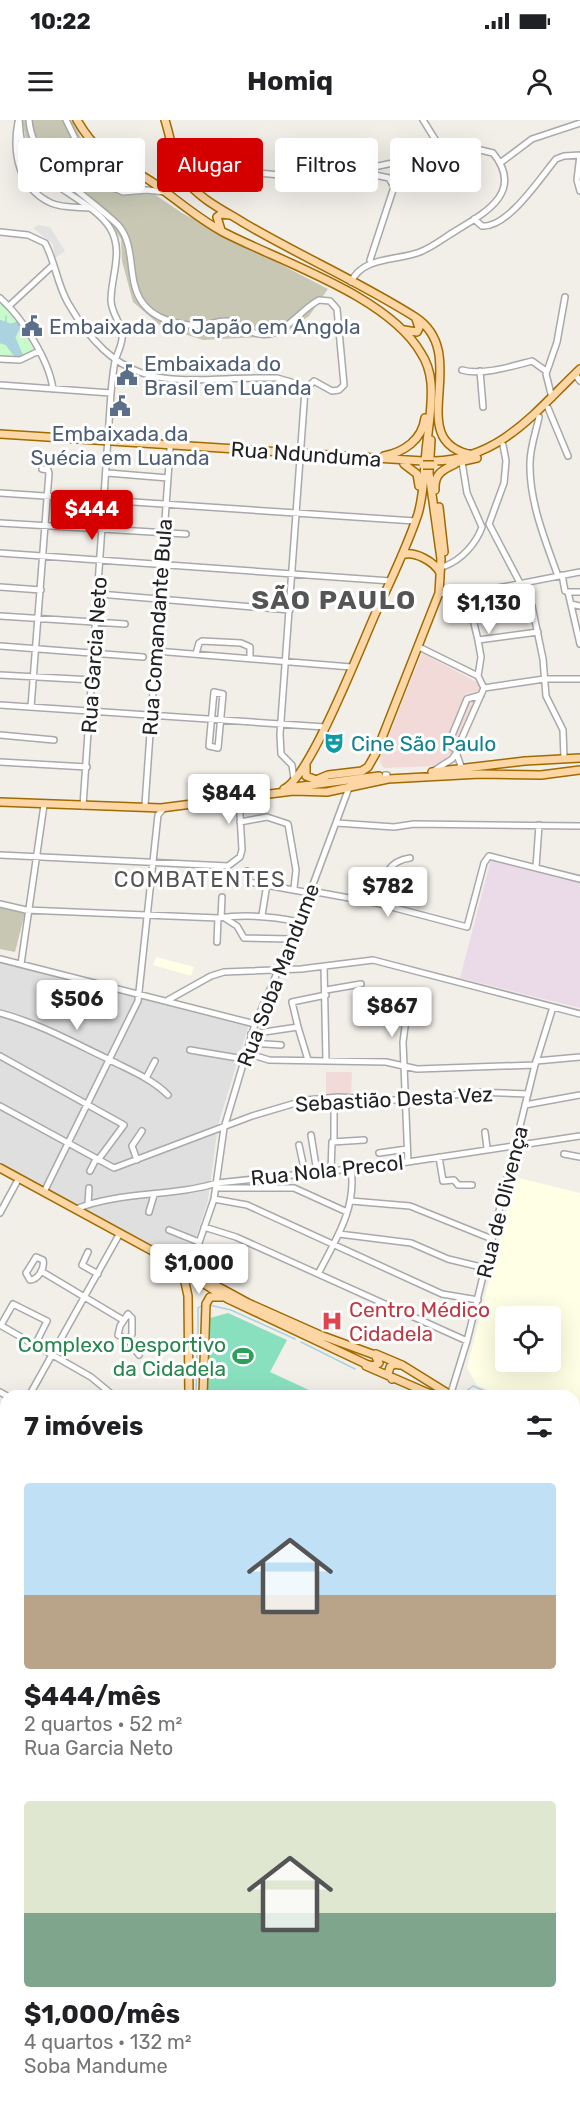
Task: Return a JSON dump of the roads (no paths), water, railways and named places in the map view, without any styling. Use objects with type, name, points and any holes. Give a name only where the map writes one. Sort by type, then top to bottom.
[{"type":"main road","points":[[77,120],[90,138]]},
{"type":"main road","points":[[165,120],[170,138]]},
{"type":"main road","points":[[165,192],[222,231],[381,311],[406,333],[427,364],[431,384],[422,488],[415,522],[325,727],[293,784],[284,789]]},
{"type":"main road","points":[[199,192],[232,216],[415,317],[426,326],[436,342],[440,369],[438,425],[442,439],[454,450],[474,458],[503,445],[539,417],[579,377]]},
{"type":"main road","points":[[222,231],[216,222],[217,217],[224,214],[232,216]]},
{"type":"main road","points":[[406,333],[417,332],[419,326],[415,317]]},
{"type":"main road","points":[[372,458],[392,455],[406,448],[419,435],[424,424],[428,391],[425,368],[406,333]]},
{"type":"main road","points":[[307,761],[306,776],[316,780],[328,775],[363,771],[371,763],[419,647],[439,589],[445,567],[429,473],[440,369]]},
{"type":"main road","name":"Rua Ndunduma","points":[[0,436],[404,464],[460,463],[474,458],[527,423],[580,369]]},
{"type":"main road","name":"Rua Ndunduma","points":[[109,443],[170,449],[372,458],[423,463]]},
{"type":"main road","name":"Rua Ndunduma","points":[[434,463],[474,458]]},
{"type":"main road","points":[[439,589],[443,557],[435,481],[440,471],[460,463]]},
{"type":"main road","points":[[404,464],[415,471],[419,478],[415,522]]},
{"type":"main road","points":[[407,544],[411,552],[431,561],[443,557]]},
{"type":"main road","points":[[402,555],[410,553],[433,563],[441,576]]},
{"type":"main road","points":[[376,753],[376,767],[386,775]]},
{"type":"main road","points":[[143,806],[386,775],[525,761],[580,758]]},
{"type":"main road","points":[[553,759],[548,766],[551,771],[556,772]]},
{"type":"main road","points":[[525,761],[530,762],[532,768],[526,775]]},
{"type":"main road","points":[[0,802],[83,806],[171,806],[300,790],[327,792],[350,785],[438,776],[526,775],[580,770]]},
{"type":"main road","points":[[0,1168],[120,1233],[228,1299],[370,1365],[379,1363],[378,1356],[356,1348]]},
{"type":"main road","points":[[185,1272],[188,1288],[190,1341],[189,1390]]},
{"type":"main road","points":[[185,1272],[268,1313],[402,1365],[442,1390]]},
{"type":"main road","points":[[203,1390],[206,1301],[216,1296],[228,1299]]},
{"type":"main road","points":[[190,1341],[204,1342]]},
{"type":"main road","points":[[348,1355],[393,1380],[419,1390]]},
{"type":"main road","points":[[393,1380],[388,1374],[390,1367],[394,1364],[402,1365]]},
{"type":"street","name":"Rua Garcia Neto","points":[[19,120],[22,138]]},
{"type":"street","points":[[18,160],[16,155],[19,120]]},
{"type":"street","points":[[29,120],[31,138],[43,157],[124,233],[138,295],[148,309],[159,317],[191,325],[227,321],[251,333],[270,334],[279,330],[316,301],[326,299],[332,302],[339,324],[344,385],[334,392],[311,381],[305,390],[280,751],[293,768],[293,784]]},
{"type":"street","points":[[66,120],[76,138]]},
{"type":"street","points":[[423,120],[434,138]]},
{"type":"street","points":[[500,162],[532,139],[580,123]]},
{"type":"street","points":[[351,282],[361,269],[397,256],[419,252],[493,206],[500,196],[504,177],[500,162],[493,153],[481,148]]},
{"type":"street","points":[[474,219],[482,226],[493,224],[517,206],[556,159],[564,156],[580,155],[577,180],[580,191]]},
{"type":"street","points":[[370,260],[394,187],[388,178],[378,176]]},
{"type":"street","points":[[35,192],[53,204],[91,208]]},
{"type":"street","name":"Rua Garcia Neto","points":[[69,192],[91,208],[110,229],[116,244],[117,259],[111,306],[122,332],[122,340],[115,360],[111,393],[108,473],[83,806]]},
{"type":"street","points":[[0,232],[40,239],[48,249],[52,266],[76,316],[115,360],[137,371],[165,380],[277,378],[291,382],[305,390]]},
{"type":"street","points":[[9,306],[52,266]]},
{"type":"street","points":[[552,398],[546,371],[557,342],[565,297]]},
{"type":"street","points":[[0,298],[9,306],[39,351],[49,370],[53,389]]},
{"type":"street","points":[[0,359],[20,360],[39,351]]},
{"type":"street","points":[[462,370],[510,368],[530,361],[546,371]]},
{"type":"street","points":[[480,371],[483,407]]},
{"type":"street","points":[[0,385],[111,393]]},
{"type":"street","points":[[548,408],[568,456]]},
{"type":"street","points":[[539,417],[531,450],[530,474],[536,510],[565,591],[568,592],[580,644]]},
{"type":"street","points":[[503,445],[506,461],[504,483],[489,521],[522,582],[532,606],[549,702],[562,725],[564,758]]},
{"type":"street","name":"Rua Comandante Bula","points":[[143,806],[170,449]]},
{"type":"street","points":[[445,567],[457,561],[474,542],[482,523],[467,493],[460,463]]},
{"type":"street","points":[[32,707],[48,498],[49,473],[48,470],[42,469]]},
{"type":"street","points":[[108,473],[168,478]]},
{"type":"street","points":[[0,493],[165,507],[415,522]]},
{"type":"street","points":[[482,523],[489,521]]},
{"type":"street","points":[[0,523],[186,534]]},
{"type":"street","points":[[0,553],[391,581]]},
{"type":"street","points":[[439,589],[452,596],[580,572]]},
{"type":"street","points":[[0,587],[41,590]]},
{"type":"street","points":[[568,592],[580,592]]},
{"type":"street","points":[[99,594],[159,598],[169,602],[290,610]]},
{"type":"street","points":[[430,772],[446,764],[457,751],[484,688],[478,676],[481,657],[467,594]]},
{"type":"street","points":[[571,604],[580,606]]},
{"type":"street","points":[[0,616],[125,624]]},
{"type":"street","points":[[478,640],[537,632]]},
{"type":"street","points":[[196,654],[199,643],[202,641],[241,643],[250,646],[250,657]]},
{"type":"street","points":[[0,646],[94,651],[142,657]]},
{"type":"street","points":[[419,647],[478,676]]},
{"type":"street","points":[[156,651],[351,667]]},
{"type":"street","points":[[0,675],[93,681]]},
{"type":"street","points":[[484,688],[544,679],[580,679]]},
{"type":"street","points":[[222,692],[222,721],[218,748],[209,746],[212,694],[222,692]]},
{"type":"street","points":[[462,769],[457,751],[448,745],[467,699],[481,695]]},
{"type":"street","points":[[0,705],[325,727]]},
{"type":"street","points":[[0,735],[54,740]]},
{"type":"street","points":[[0,762],[87,767]]},
{"type":"street","name":"Rua Soba Mandume","points":[[185,1272],[199,1242],[214,1199],[224,1128],[251,1034],[311,892],[350,785]]},
{"type":"street","points":[[0,855],[228,866],[241,854],[239,797]]},
{"type":"street","points":[[21,964],[44,805]]},
{"type":"street","points":[[44,1192],[139,993],[158,815],[161,810],[171,806]]},
{"type":"street","points":[[240,822],[269,818],[288,824],[296,870],[294,888]]},
{"type":"street","points":[[338,823],[394,827],[414,824],[580,826]]},
{"type":"street","points":[[536,867],[539,825]]},
{"type":"street","points":[[247,871],[248,881],[376,903],[468,927],[486,858],[489,856],[580,879]]},
{"type":"street","points":[[376,903],[386,870],[401,859],[410,858]]},
{"type":"street","points":[[262,915],[267,884]]},
{"type":"street","points":[[217,942],[222,897]]},
{"type":"street","points":[[0,904],[30,909],[221,918],[232,915],[262,915],[299,922]]},
{"type":"street","points":[[221,918],[237,926],[244,938],[291,939]]},
{"type":"street","points":[[0,959],[255,1024]]},
{"type":"street","points":[[168,1000],[217,974],[324,967],[373,960],[580,1014]]},
{"type":"street","points":[[324,967],[326,1060]]},
{"type":"street","points":[[308,1060],[292,1002],[361,984]]},
{"type":"street","name":"Rua de Olivença","points":[[453,1390],[478,1300],[525,1105],[552,1007]]},
{"type":"street","points":[[407,1012],[404,1025],[404,1067],[408,1162]]},
{"type":"street","points":[[0,1013],[34,1023],[146,1078],[168,1095]]},
{"type":"street","points":[[251,1034],[298,1027]]},
{"type":"street","points":[[249,1043],[281,1045]]},
{"type":"street","points":[[190,1050],[270,1060],[386,1062],[404,1067],[536,1063],[580,1057]]},
{"type":"street","points":[[0,1056],[124,1125],[90,1170]]},
{"type":"street","points":[[146,1078],[156,1061]]},
{"type":"street","name":"Sebastião Desta Vez","points":[[0,1106],[97,1160],[114,1167],[292,1102],[334,1098],[417,1101],[475,1092],[528,1094]]},
{"type":"street","name":"Sebastião Desta Vez","points":[[525,1105],[580,1095]]},
{"type":"street","points":[[331,1171],[334,1098]]},
{"type":"street","points":[[137,1160],[132,1146],[142,1131]]},
{"type":"street","points":[[485,1132],[487,1148]]},
{"type":"street","points":[[311,1135],[316,1172]]},
{"type":"street","name":"Rua Nola Precol","points":[[76,1209],[88,1204],[217,1185],[408,1162],[487,1148],[580,1136]]},
{"type":"street","points":[[334,1140],[364,1140]]},
{"type":"street","points":[[299,1145],[305,1173]]},
{"type":"street","points":[[379,1153],[407,1149]]},
{"type":"street","points":[[564,1154],[580,1157]]},
{"type":"street","points":[[439,1157],[443,1181],[454,1180],[458,1185],[472,1185]]},
{"type":"street","points":[[318,1274],[339,1234],[351,1201],[351,1169]]},
{"type":"street","points":[[0,1213],[19,1179]]},
{"type":"street","points":[[217,1185],[290,1187],[347,1212]]},
{"type":"street","points":[[88,1204],[89,1188]]},
{"type":"street","points":[[149,1212],[154,1195]]},
{"type":"street","points":[[214,1199],[247,1205],[442,1294],[478,1300]]},
{"type":"street","points":[[351,1201],[410,1206],[492,1239]]},
{"type":"street","points":[[204,1227],[237,1237],[467,1341]]},
{"type":"street","points":[[170,1230],[199,1242]]},
{"type":"street","points":[[33,1390],[120,1233]]},
{"type":"street","points":[[339,1234],[411,1243],[448,1259],[485,1268]]},
{"type":"street","points":[[88,1252],[82,1265],[98,1274]]},
{"type":"street","points":[[41,1271],[123,1320]]},
{"type":"street","points":[[35,1344],[46,1321],[14,1304],[0,1325],[91,1377],[107,1390]]},
{"type":"street","points":[[128,1340],[132,1334],[132,1317],[127,1315],[118,1335],[128,1340],[139,1355]]},
{"type":"water","points":[[0,322],[19,326],[13,337],[21,356],[18,358],[7,343],[0,341]]},
{"type":"waterway","points":[[6,316],[6,324]]},
{"type":"waterway","points":[[0,322],[19,326],[13,337],[21,356],[18,358],[7,343],[0,341]]},
{"type":"waterway","points":[[209,1305],[231,1310],[295,1339]]},
{"type":"waterway","points":[[198,1335],[198,1308],[201,1306]]},
{"type":"waterway","points":[[301,1342],[355,1369]]},
{"type":"waterway","points":[[196,1390],[197,1350]]},
{"type":"waterway","points":[[468,1390],[473,1386],[482,1390]]},
{"type":"place","name":"Embaixada do Japão em Angola","points":[[32,326]]},
{"type":"place","name":"Embaixada do Brasil em Luanda","points":[[127,375]]},
{"type":"place","name":"Embaixada da Suécia em Luanda","points":[[120,406]]},
{"type":"place","name":"Cine São Paulo","points":[[334,743]]},
{"type":"place","name":"Centro Médico Cidadela","points":[[332,1321]]},
{"type":"place","name":"Complexo Desportivo da Cidadela","points":[[243,1356]]},
{"type":"district","name":"SÃO PAULO","points":[[334,600]]},
{"type":"district","name":"COMBATENTES","points":[[200,879]]}]
